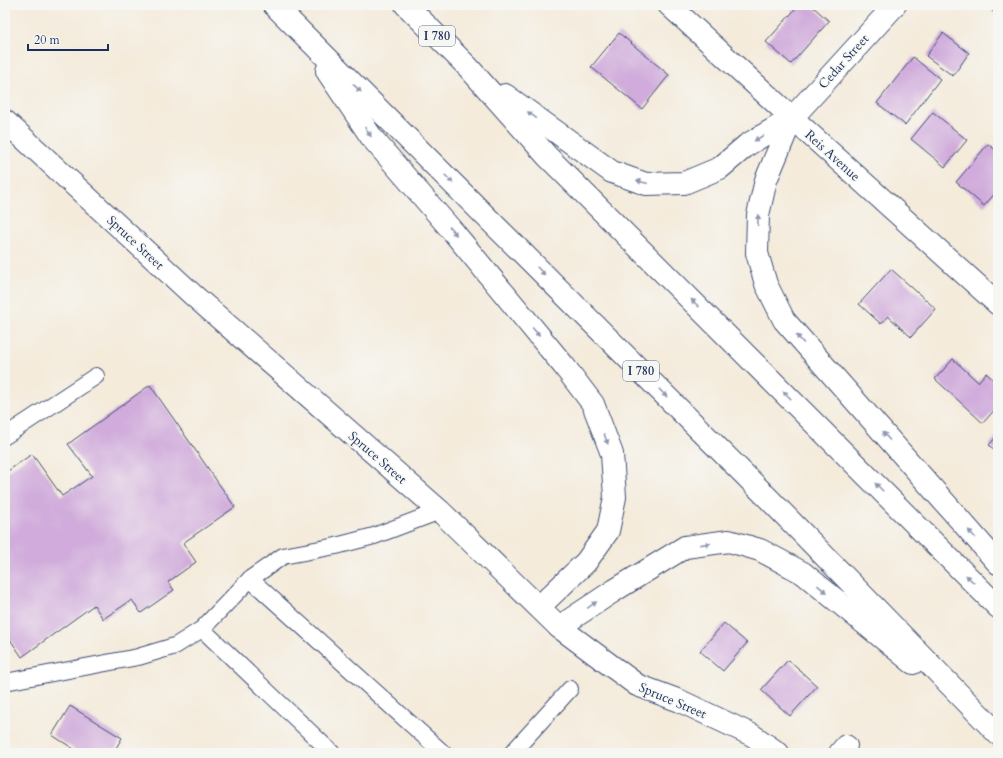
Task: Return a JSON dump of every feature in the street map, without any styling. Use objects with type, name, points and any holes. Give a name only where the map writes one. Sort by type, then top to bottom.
[{"type":"main road","name":"I 780","points":[[274,5],[774,504],[998,734]]},
{"type":"main road","name":"I 780","points":[[406,5],[468,67],[547,156],[998,607]]},
{"type":"main road","name":"Reis Avenue","points":[[669,5],[998,304]]},
{"type":"main road","name":"Cedar Street","points":[[792,118],[895,5]]},
{"type":"main road","points":[[299,31],[372,138],[460,240],[594,404],[612,454],[615,497],[608,531],[586,562],[539,607]]},
{"type":"main road","points":[[468,67],[612,172],[646,184],[684,183],[720,168],[747,145],[792,118]]},
{"type":"main road","points":[[792,118],[766,180],[758,215],[757,253],[766,284],[784,320],[998,563]]},
{"type":"main road","name":"Spruce Street","points":[[5,121],[193,295],[440,511],[559,627],[637,685],[680,701],[752,735],[778,753]]},
{"type":"main road","points":[[559,627],[615,590],[685,547],[729,541],[760,550],[803,573],[855,617],[979,715]]},
{"type":"lane","points":[[5,436],[96,376]]},
{"type":"lane","points":[[5,682],[138,657],[175,646],[202,629],[250,579],[283,556],[336,546],[374,536],[440,511]]},
{"type":"lane","points":[[250,579],[443,753]]},
{"type":"lane","points":[[202,629],[332,753]]},
{"type":"lane","points":[[512,753],[570,689]]},
{"type":"building","points":[[799,5],[811,5],[829,21],[791,64],[766,42]]},
{"type":"building","points":[[986,5],[998,5],[998,14],[997,15]]},
{"type":"building","points":[[619,33],[669,75],[642,109],[591,67]]},
{"type":"building","points":[[943,33],[969,53],[953,76],[926,56]]},
{"type":"building","points":[[913,57],[940,79],[905,125],[877,103]]},
{"type":"building","points":[[933,112],[967,140],[945,167],[911,139]]},
{"type":"building","points":[[988,144],[998,152],[998,190],[984,206],[956,182]]},
{"type":"building","points":[[891,269],[936,309],[911,337],[888,316],[881,324],[859,304]]},
{"type":"building","points":[[953,359],[978,382],[986,373],[998,384],[998,406],[983,423],[935,379]]},
{"type":"building","points":[[150,385],[235,507],[183,543],[196,562],[168,582],[174,590],[141,613],[132,600],[103,619],[94,605],[22,657],[5,632],[5,473],[32,454],[62,496],[92,476],[68,444]]},
{"type":"building","points":[[998,435],[998,453],[989,445]]},
{"type":"building","points":[[724,623],[747,643],[723,671],[700,651]]},
{"type":"building","points":[[788,660],[817,686],[790,716],[761,690]]},
{"type":"building","points":[[70,706],[122,738],[113,753],[80,753],[52,735]]}]
